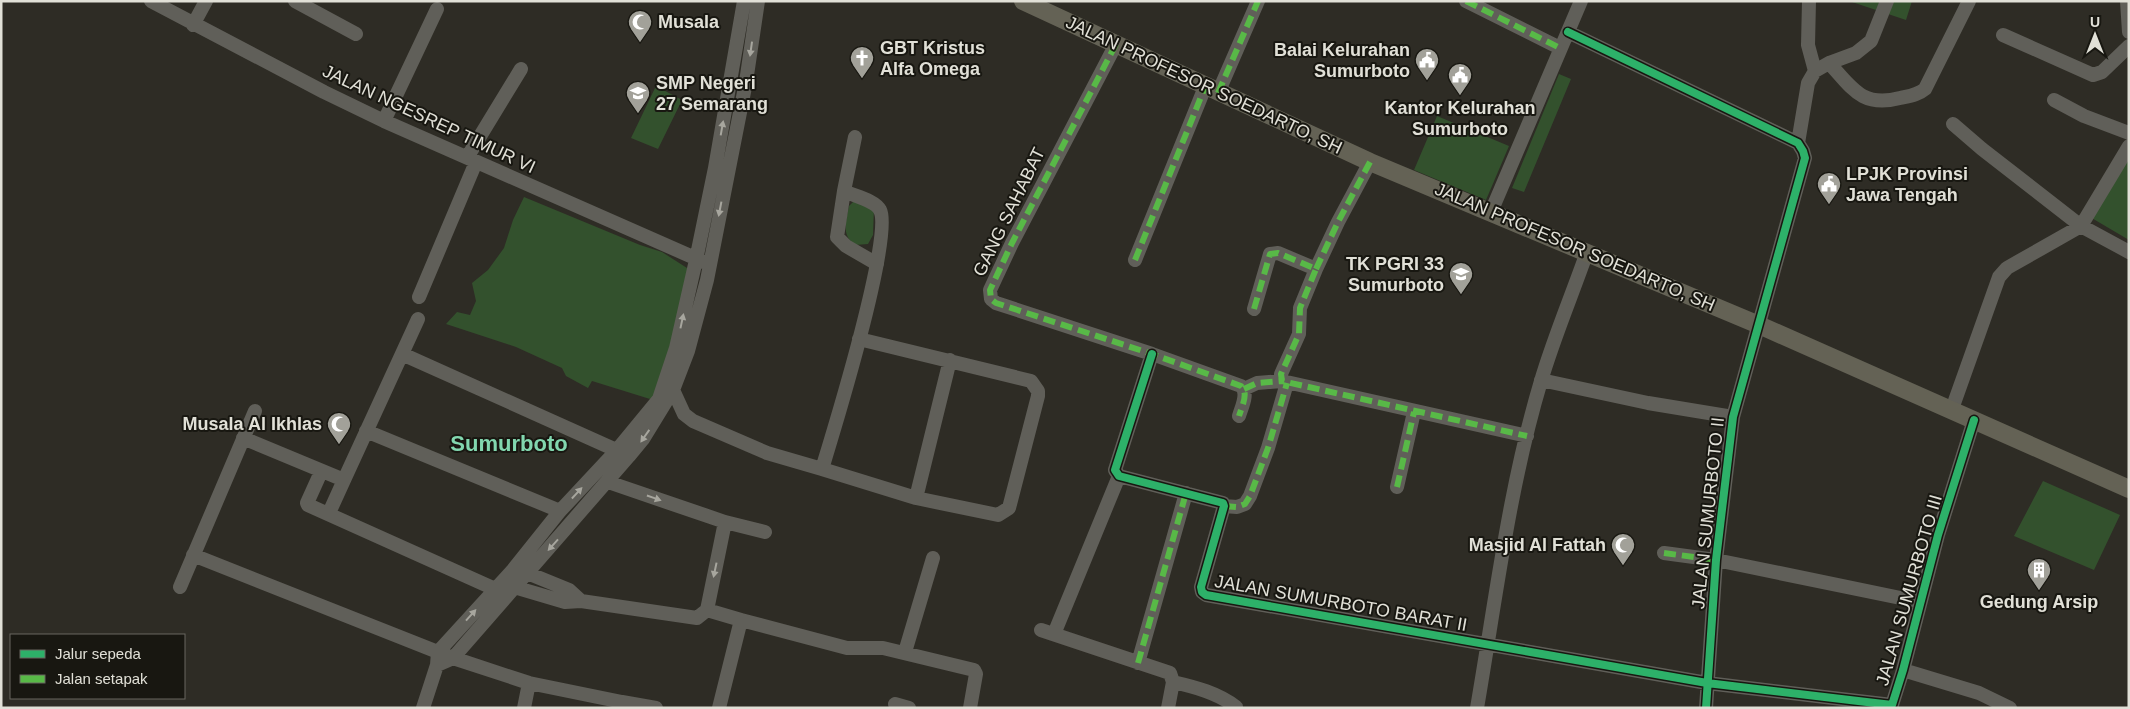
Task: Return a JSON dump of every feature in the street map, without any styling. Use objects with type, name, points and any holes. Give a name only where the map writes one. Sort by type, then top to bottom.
[{"type":"main road","name":"JALAN PROFESOR SOEDARTO, SH","points":[[1023,1],[1370,162],[1759,325],[2129,489]]},
{"type":"street","name":"JALAN NGESREP TIMUR VI","points":[[151,1],[193,25],[384,121],[696,260],[710,264]]},
{"type":"street","points":[[193,25],[206,1]]},
{"type":"street","points":[[295,1],[356,34]]},
{"type":"street","points":[[423,708],[437,658],[498,585],[521,570],[608,482],[623,453],[658,401],[682,350],[710,264],[731,78],[744,1]]},
{"type":"street","points":[[453,658],[515,588],[521,570],[560,512],[623,453],[643,440],[673,390],[682,350],[696,260],[746,82],[758,1]]},
{"type":"street","points":[[1135,260],[1212,90],[1258,1]]},
{"type":"street","points":[[1466,1],[1560,48]]},
{"type":"street","points":[[1491,212],[1581,1]]},
{"type":"street","points":[[1809,1],[1808,45],[1815,71]]},
{"type":"street","points":[[1568,32],[1798,143],[1808,83],[1815,71],[1829,63],[1856,53],[1871,41],[1887,1]]},
{"type":"street","points":[[1829,63],[1862,98],[1885,102],[1920,93],[1925,89],[1969,1]]},
{"type":"street","points":[[2127,1],[2129,32]]},
{"type":"street","points":[[384,121],[437,9]]},
{"type":"street","points":[[740,20],[754,23]]},
{"type":"street","points":[[2003,34],[2093,75],[2102,72],[2129,46]]},
{"type":"street","name":"GANG SAHABAT","points":[[1116,44],[1012,243],[990,290],[991,299],[996,303],[1042,319],[1152,354],[1244,389]]},
{"type":"street","points":[[419,297],[472,159],[521,69]]},
{"type":"street","points":[[731,78],[746,82]]},
{"type":"street","points":[[2054,100],[2084,116],[2129,133]]},
{"type":"street","points":[[1953,124],[2081,226],[2129,252]]},
{"type":"street","points":[[855,137],[837,237],[846,246],[877,264]]},
{"type":"street","name":"JALAN SUMURBOTO II","points":[[1706,708],[1716,560],[1733,417],[1805,158],[1798,143]]},
{"type":"street","points":[[1952,409],[1999,277],[2007,268],[2081,226],[2129,146]]},
{"type":"street","points":[[1152,354],[1114,470],[1119,476],[1221,502],[1224,506],[1237,507],[1246,504],[1268,448],[1284,382],[1281,374],[1300,332],[1300,308],[1338,222],[1370,162]]},
{"type":"street","points":[[822,469],[859,339],[877,264],[882,223],[880,210],[877,206],[844,191]]},
{"type":"street","points":[[1477,708],[1504,536],[1527,436],[1541,380],[1587,252]]},
{"type":"street","points":[[1254,309],[1270,254],[1278,253],[1316,269]]},
{"type":"street","points":[[329,513],[418,319]]},
{"type":"street","points":[[673,390],[684,414],[692,421],[767,453],[916,498],[998,515],[1004,513],[1009,508],[1038,396],[1038,391],[1031,381],[859,339]]},
{"type":"street","points":[[402,354],[623,453]]},
{"type":"street","points":[[916,498],[950,360]]},
{"type":"street","points":[[1541,380],[1648,403],[1733,417]]},
{"type":"street","points":[[1239,416],[1245,394],[1244,389],[1257,383],[1284,382],[1527,436]]},
{"type":"street","points":[[180,587],[255,411]]},
{"type":"street","points":[[1397,487],[1414,412]]},
{"type":"street","name":"JALAN SUMURBOTO III","points":[[1707,683],[1892,706],[1938,535],[1974,420]]},
{"type":"street","points":[[366,431],[560,512]]},
{"type":"street","points":[[243,438],[344,480]]},
{"type":"street","points":[[321,472],[307,503],[310,506],[498,585],[565,602],[581,601],[693,619],[707,610],[725,522]]},
{"type":"street","points":[[1119,476],[1047,632],[1170,674],[1173,682],[1168,708]]},
{"type":"street","points":[[608,482],[725,522],[765,532]]},
{"type":"street","points":[[1138,663],[1186,493]]},
{"type":"street","name":"JALAN SUMURBOTO BARAT II","points":[[1224,506],[1201,587],[1202,592],[1206,595],[1707,683]]},
{"type":"street","name":"JALAN SUMURBOTO III","points":[[1664,553],[1716,560],[1920,602]]},
{"type":"street","points":[[193,555],[437,658],[453,658],[528,683],[622,705],[656,708]]},
{"type":"street","points":[[905,652],[933,558]]},
{"type":"street","points":[[521,570],[569,590],[581,601]]},
{"type":"street","points":[[707,610],[847,648],[883,648],[974,670],[976,674],[970,708]]},
{"type":"street","points":[[719,708],[741,620]]},
{"type":"street","name":"JALAN SUMURBOTO III","points":[[1903,670],[1968,689],[1987,703],[2010,708]]},
{"type":"street","points":[[1173,682],[1212,693],[1227,700],[1236,707]]},
{"type":"street","points":[[524,708],[528,683]]},
{"type":"street","points":[[895,704],[910,708]]},
{"type":"green space","points":[[1849,1],[1912,1],[1906,20]]},
{"type":"green space","points":[[1559,74],[1571,79],[1524,192],[1512,188]]},
{"type":"green space","points":[[656,86],[682,100],[658,149],[631,138]]},
{"type":"green space","points":[[1437,116],[1509,146],[1486,200],[1414,170]]},
{"type":"green space","points":[[2129,153],[2129,240],[2090,217]]},
{"type":"green space","points":[[524,197],[640,245],[662,252],[687,268],[687,288],[659,393],[650,399],[592,381],[588,388],[566,376],[562,368],[516,347],[446,324],[457,312],[470,315],[476,301],[472,283],[488,270],[504,248],[513,220]]},
{"type":"green space","points":[[854,201],[874,207],[873,235],[868,244],[855,245],[846,232],[849,206]]},
{"type":"green space","points":[[2043,481],[2120,515],[2094,570],[2014,536]]},
{"type":"marked path","points":[[1218,93],[1258,1]]},
{"type":"marked path","points":[[1466,1],[1560,48]]},
{"type":"marked path","points":[[1116,44],[1012,243],[990,290],[991,299],[996,303],[1152,354],[1241,386],[1245,396],[1239,416]]},
{"type":"marked path","points":[[1135,260],[1205,87]]},
{"type":"marked path","points":[[1316,269],[1338,222],[1370,162]]},
{"type":"marked path","points":[[1254,309],[1270,254],[1278,253],[1316,269],[1300,308],[1299,334],[1281,374],[1282,381],[1527,436]]},
{"type":"marked path","points":[[1244,389],[1257,383],[1282,381]]},
{"type":"marked path","points":[[1224,506],[1237,507],[1245,504],[1250,496],[1268,448],[1287,383]]},
{"type":"marked path","points":[[1397,487],[1414,412]]},
{"type":"marked path","points":[[1138,663],[1186,493]]},
{"type":"marked path","points":[[1664,553],[1716,560]]},
{"type":"cycle path","points":[[1568,32],[1798,143],[1805,158],[1733,417],[1716,560],[1706,708]]},
{"type":"cycle path","points":[[1152,354],[1115,470],[1119,476],[1223,503],[1224,506],[1201,587],[1202,592],[1206,595],[1707,683],[1892,705],[1938,535],[1974,420]]},
{"type":"place","name":"Musala","points":[[640,43]]},
{"type":"place","name":"GBT Kristus Alfa Omega","points":[[862,79]]},
{"type":"place","name":"Balai Kelurahan Sumurboto","points":[[1427,81]]},
{"type":"place","name":"Kantor Kelurahan Sumurboto","points":[[1460,96]]},
{"type":"place","name":"SMP Negeri 27 Semarang","points":[[638,114]]},
{"type":"place","name":"LPJK Provinsi Jawa Tengah","points":[[1829,205]]},
{"type":"place","name":"TK PGRI 33 Sumurboto","points":[[1461,295]]},
{"type":"place","name":"Musala Al Ikhlas","points":[[339,445]]},
{"type":"place","name":"Masjid Al Fattah","points":[[1623,566]]},
{"type":"place","name":"Gedung Arsip","points":[[2039,591]]},
{"type":"district","name":"Sumurboto","points":[[509,443]]}]
